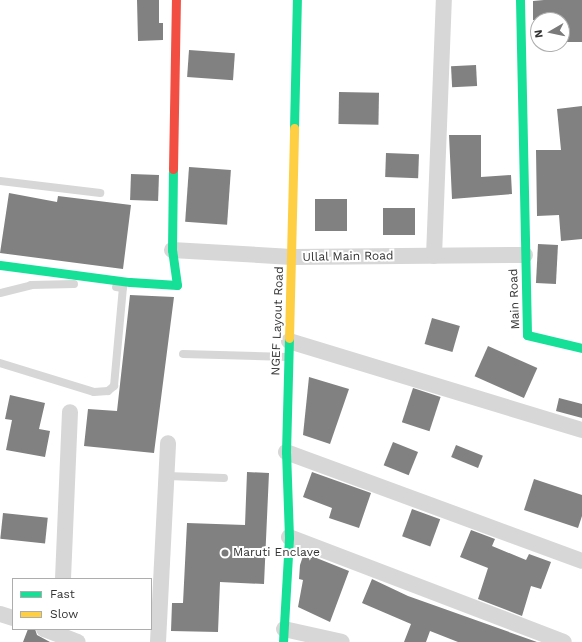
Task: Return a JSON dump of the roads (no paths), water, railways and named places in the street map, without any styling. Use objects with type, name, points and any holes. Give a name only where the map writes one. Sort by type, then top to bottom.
[{"type":"street","points":[[0,265],[130,282],[177,285],[172,250],[176,0]]},
{"type":"street","name":"NGEF Layout Road","points":[[284,635],[289,537],[286,452],[292,257],[296,0]]},
{"type":"street","points":[[434,256],[444,0]]},
{"type":"street","points":[[520,0],[525,255]]},
{"type":"street","name":"Ullal Main Road","points":[[172,250],[292,257],[525,255]]},
{"type":"street","name":"Main Road","points":[[525,255],[527,335],[582,348]]},
{"type":"street","points":[[289,340],[582,430]]},
{"type":"street","points":[[63,578],[70,412]]},
{"type":"street","points":[[158,642],[168,443]]},
{"type":"street","points":[[286,452],[582,561]]},
{"type":"street","points":[[289,537],[564,642]]},
{"type":"street","points":[[0,614],[12,618]]},
{"type":"street","points":[[49,630],[60,632],[78,642]]},
{"type":"street","points":[[284,635],[342,642]]},
{"type":"lane","points":[[0,180],[100,193]]},
{"type":"lane","points":[[0,293],[32,285],[87,284],[123,288],[114,386],[108,391],[94,392],[0,363]]},
{"type":"lane","points":[[183,354],[289,357]]},
{"type":"lane","points":[[167,476],[224,478]]},
{"type":"place","name":"Maruti Enclave","points":[[225,553]]}]
